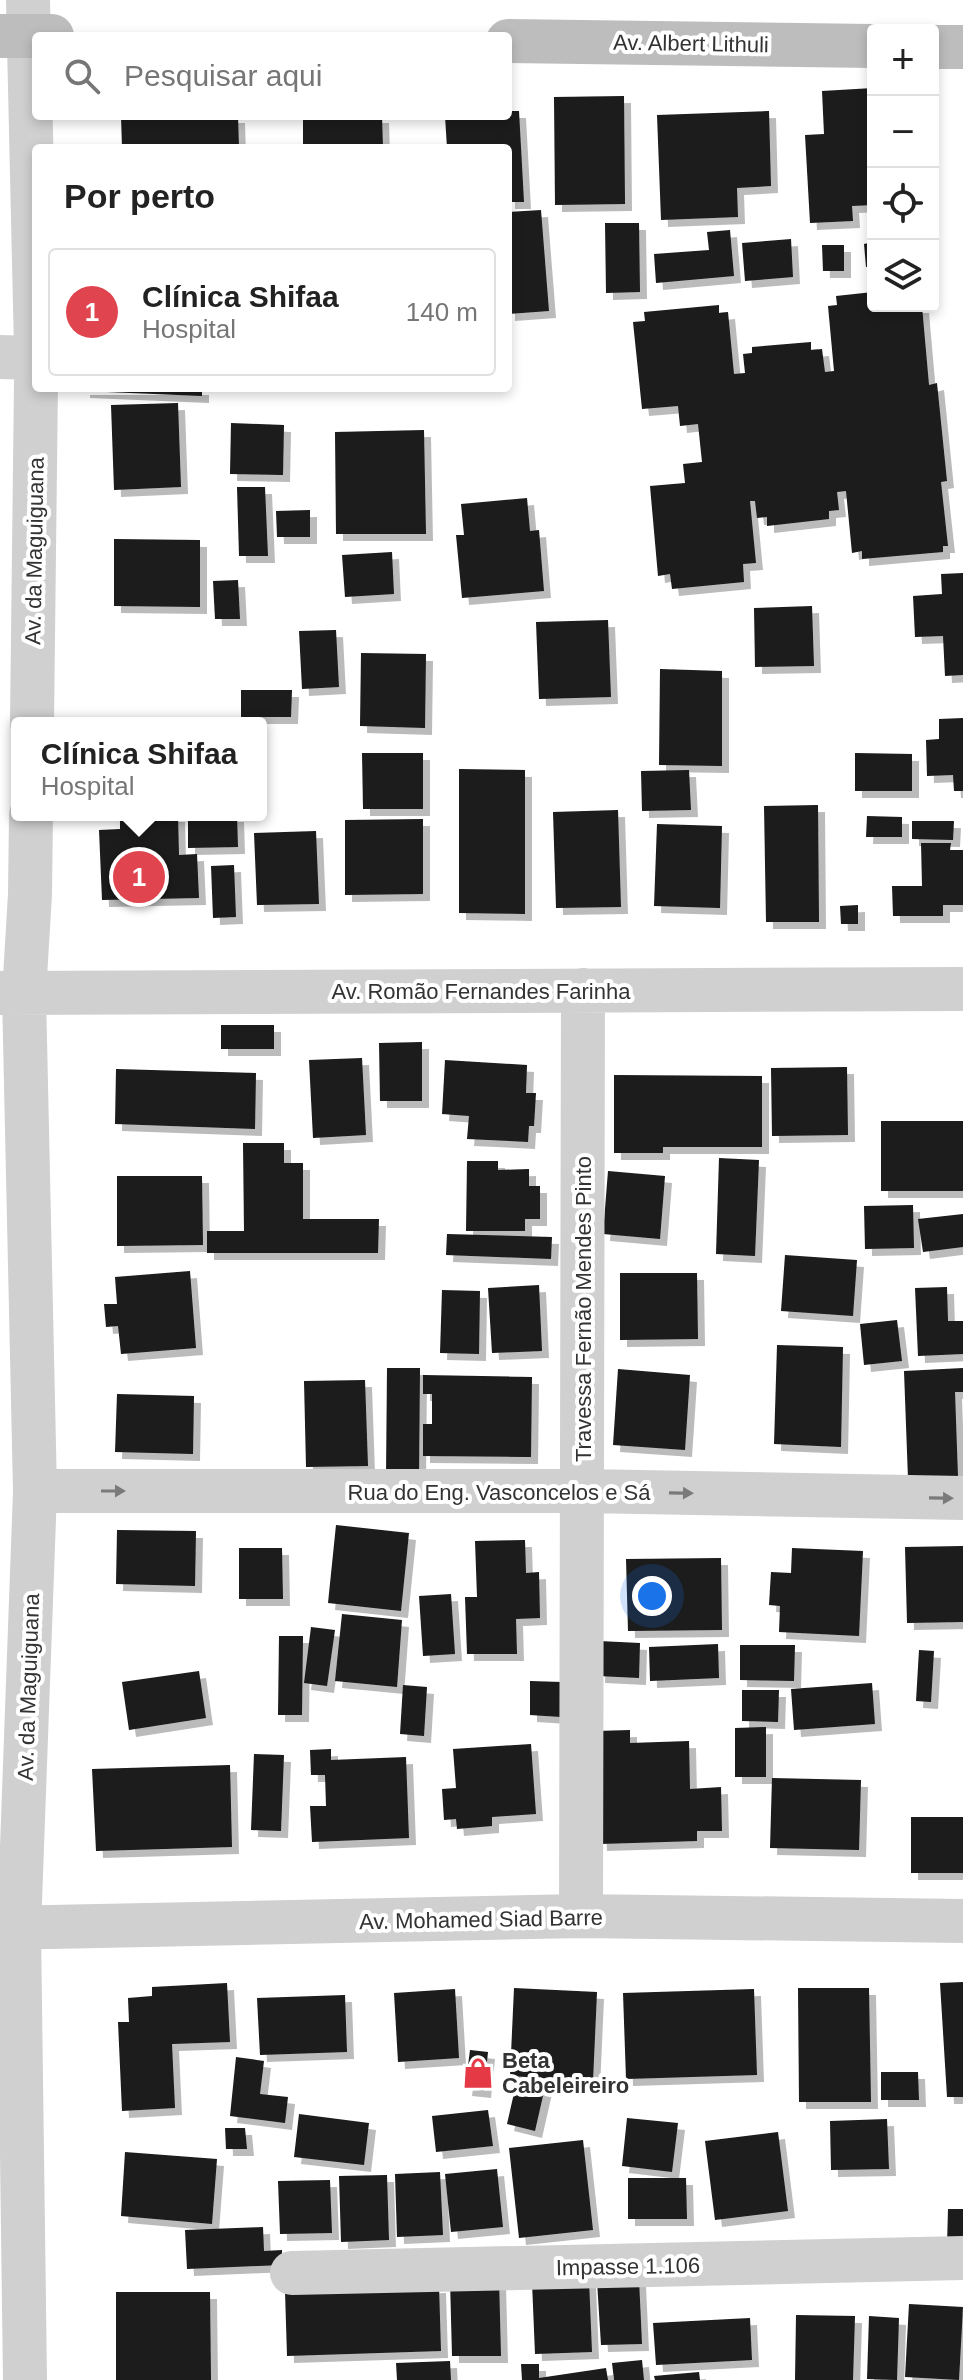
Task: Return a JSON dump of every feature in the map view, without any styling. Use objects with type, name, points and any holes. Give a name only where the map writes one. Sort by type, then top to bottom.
[{"type":"street","points":[[27,27],[32,206]]},
{"type":"street","name":"Av. Albert Lithuli","points":[[512,41],[867,46]]},
{"type":"street","points":[[939,47],[963,47]]},
{"type":"street","points":[[0,357],[32,358]]},
{"type":"street","name":"Av. da Maguiguana","points":[[32,717],[36,392]]},
{"type":"street","name":"Av. da Maguiguana","points":[[25,2380],[10,1928],[23,1509],[12,994],[30,894],[31,821]]},
{"type":"street","name":"Av. Romão Fernandes Farinha","points":[[12,994],[963,989]]},
{"type":"street","name":"Travessa Fernão Mendes Pinto","points":[[581,1916],[583,990]]},
{"type":"street","name":"Rua do Eng. Vasconcelos e Sá","points":[[23,1509],[584,1491],[963,1498]]},
{"type":"street","name":"Av. Mohamed Siad Barre","points":[[10,1928],[581,1916],[963,1921]]},
{"type":"street","name":"Impasse 1.106","points":[[292,2273],[963,2258]]},
{"type":"building","points":[[867,88],[867,205],[852,206],[853,221],[810,223],[805,135],[824,134],[822,91]]},
{"type":"building","points":[[624,96],[625,204],[555,205],[554,97]]},
{"type":"building","points":[[512,111],[519,111],[524,202],[512,202],[512,144],[447,144],[445,120],[512,120]]},
{"type":"building","points":[[769,111],[771,186],[737,188],[738,217],[661,220],[657,115]]},
{"type":"building","points":[[121,120],[238,120],[239,144],[122,144]]},
{"type":"building","points":[[303,120],[382,120],[383,144],[303,144]]},
{"type":"building","points":[[541,210],[549,311],[512,314],[512,212]]},
{"type":"building","points":[[605,223],[639,223],[640,292],[606,293]]},
{"type":"building","points":[[730,230],[734,276],[656,283],[654,254],[709,250],[707,232]]},
{"type":"building","points":[[791,239],[793,277],[745,281],[742,243]]},
{"type":"building","points":[[867,243],[866,267],[864,244]]},
{"type":"building","points":[[822,245],[844,245],[844,271],[823,271]]},
{"type":"building","points":[[867,293],[867,312],[923,312],[929,385],[937,383],[947,481],[941,482],[948,546],[943,546],[943,552],[862,559],[862,551],[852,553],[846,491],[837,492],[839,510],[829,511],[829,519],[767,526],[767,517],[757,518],[755,501],[750,501],[756,563],[743,564],[744,582],[672,589],[670,574],[658,576],[650,486],[685,483],[683,464],[702,462],[698,424],[680,426],[678,406],[642,409],[633,322],[645,321],[644,312],[719,305],[719,313],[728,312],[734,374],[745,373],[743,354],[752,353],[752,347],[811,342],[811,350],[822,349],[825,372],[834,371],[828,306],[837,305],[836,296]]},
{"type":"building","points":[[107,392],[202,392],[202,396]]},
{"type":"building","points":[[178,403],[181,487],[114,490],[111,405]]},
{"type":"building","points":[[231,423],[284,425],[283,475],[230,474]]},
{"type":"building","points":[[424,430],[426,534],[336,534],[335,432]]},
{"type":"building","points":[[237,487],[265,487],[268,556],[239,556]]},
{"type":"building","points":[[527,498],[530,531],[539,530],[544,591],[462,598],[456,535],[464,535],[461,504]]},
{"type":"building","points":[[310,510],[310,537],[277,537],[276,511]]},
{"type":"building","points":[[114,539],[200,540],[200,607],[114,606]]},
{"type":"building","points":[[392,552],[394,594],[345,597],[342,555]]},
{"type":"building","points":[[963,573],[963,675],[945,676],[943,636],[915,637],[913,596],[942,594],[941,574]]},
{"type":"building","points":[[238,580],[240,619],[215,619],[213,581]]},
{"type":"building","points":[[812,606],[814,666],[755,667],[754,608]]},
{"type":"building","points":[[608,620],[611,697],[539,699],[536,622]]},
{"type":"building","points":[[336,630],[339,687],[302,689],[299,631]]},
{"type":"building","points":[[361,653],[426,654],[425,728],[360,726]]},
{"type":"building","points":[[660,669],[722,671],[722,766],[659,765]]},
{"type":"building","points":[[241,690],[292,690],[291,717],[241,717]]},
{"type":"building","points":[[963,718],[963,791],[954,791],[953,775],[927,776],[926,740],[939,739],[939,719]]},
{"type":"building","points":[[362,753],[423,753],[423,809],[363,809]]},
{"type":"building","points":[[855,753],[912,754],[912,791],[855,791]]},
{"type":"building","points":[[459,769],[525,770],[525,914],[459,913]]},
{"type":"building","points":[[689,770],[691,810],[642,811],[641,771]]},
{"type":"building","points":[[818,805],[819,922],[766,922],[764,806]]},
{"type":"building","points":[[618,810],[621,907],[556,908],[553,812]]},
{"type":"building","points":[[867,816],[902,817],[902,837],[866,837]]},
{"type":"building","points":[[423,819],[423,894],[345,895],[345,820]]},
{"type":"building","points":[[120,821],[178,821],[179,855],[197,854],[199,898],[102,900],[99,830],[120,829]]},
{"type":"building","points":[[188,821],[237,821],[238,847],[188,848]]},
{"type":"building","points":[[912,821],[954,821],[953,840],[912,839]]},
{"type":"building","points":[[657,824],[722,826],[720,908],[654,906]]},
{"type":"building","points":[[316,831],[319,904],[257,905],[254,833]]},
{"type":"building","points":[[921,843],[951,843],[950,850],[963,850],[963,905],[943,905],[943,916],[893,916],[892,886],[922,886]]},
{"type":"building","points":[[234,865],[236,917],[213,918],[211,866]]},
{"type":"building","points":[[858,905],[858,924],[841,924],[840,906]]},
{"type":"building","points":[[221,1025],[274,1025],[274,1049],[221,1049]]},
{"type":"building","points":[[422,1042],[422,1101],[380,1101],[379,1043]]},
{"type":"building","points":[[362,1058],[366,1135],[313,1138],[309,1060]]},
{"type":"building","points":[[445,1060],[527,1065],[526,1093],[536,1093],[534,1126],[529,1126],[528,1142],[467,1139],[469,1116],[442,1114]]},
{"type":"building","points":[[847,1067],[848,1135],[772,1136],[771,1068]]},
{"type":"building","points":[[116,1069],[256,1073],[255,1129],[115,1124]]},
{"type":"building","points":[[614,1075],[762,1076],[762,1147],[663,1147],[663,1153],[614,1153]]},
{"type":"building","points":[[881,1121],[963,1121],[963,1191],[881,1191]]},
{"type":"building","points":[[243,1143],[284,1143],[284,1163],[303,1163],[303,1219],[379,1219],[378,1253],[207,1253],[207,1231],[244,1231]]},
{"type":"building","points":[[719,1158],[759,1160],[755,1256],[716,1254]]},
{"type":"building","points":[[467,1161],[498,1161],[498,1170],[529,1169],[529,1186],[540,1186],[540,1219],[525,1219],[525,1231],[466,1231]]},
{"type":"building","points":[[608,1171],[665,1176],[660,1239],[603,1234]]},
{"type":"building","points":[[117,1176],[202,1176],[203,1245],[117,1246]]},
{"type":"building","points":[[913,1205],[914,1248],[865,1249],[864,1206]]},
{"type":"building","points":[[963,1214],[963,1247],[923,1252],[918,1219]]},
{"type":"building","points":[[447,1234],[552,1237],[551,1259],[446,1255]]},
{"type":"building","points":[[785,1255],[857,1260],[853,1316],[781,1311]]},
{"type":"building","points":[[190,1271],[196,1348],[121,1354],[118,1326],[106,1327],[104,1304],[117,1304],[115,1277]]},
{"type":"building","points":[[620,1273],[697,1273],[698,1339],[620,1340]]},
{"type":"building","points":[[539,1285],[542,1351],[492,1353],[488,1288]]},
{"type":"building","points":[[947,1287],[948,1321],[963,1321],[963,1354],[918,1356],[915,1288]]},
{"type":"building","points":[[442,1290],[480,1291],[479,1354],[440,1353]]},
{"type":"building","points":[[897,1320],[902,1361],[864,1365],[860,1324]]},
{"type":"building","points":[[777,1345],[843,1347],[841,1447],[774,1444]]},
{"type":"building","points":[[387,1368],[420,1368],[419,1476],[386,1476]]},
{"type":"building","points":[[963,1368],[963,1392],[955,1392],[958,1477],[908,1479],[904,1371]]},
{"type":"building","points":[[618,1369],[690,1375],[685,1450],[613,1445]]},
{"type":"building","points":[[423,1375],[532,1377],[531,1457],[423,1456],[423,1424],[432,1424],[432,1394],[423,1394]]},
{"type":"building","points":[[365,1380],[368,1466],[306,1467],[304,1381]]},
{"type":"building","points":[[117,1394],[194,1396],[193,1454],[115,1452]]},
{"type":"building","points":[[336,1525],[409,1533],[401,1611],[328,1603]]},
{"type":"building","points":[[117,1530],[196,1531],[195,1586],[116,1584]]},
{"type":"building","points":[[525,1540],[526,1573],[539,1572],[540,1618],[516,1619],[517,1654],[467,1654],[465,1597],[477,1597],[475,1541]]},
{"type":"building","points":[[963,1546],[963,1622],[907,1623],[905,1547]]},
{"type":"building","points":[[239,1548],[282,1548],[283,1599],[239,1599]]},
{"type":"building","points":[[792,1548],[863,1551],[859,1636],[779,1632],[780,1606],[769,1605],[771,1572],[791,1573]]},
{"type":"building","points":[[721,1558],[722,1630],[628,1631],[626,1559]]},
{"type":"building","points":[[451,1594],[455,1654],[423,1656],[419,1596]]},
{"type":"building","points":[[342,1614],[402,1620],[397,1687],[335,1681]]},
{"type":"building","points":[[311,1627],[335,1630],[327,1686],[304,1683]]},
{"type":"building","points":[[279,1636],[303,1636],[302,1715],[278,1715]]},
{"type":"building","points":[[599,1641],[640,1643],[639,1678],[598,1676]]},
{"type":"building","points":[[718,1644],[719,1678],[650,1681],[649,1647]]},
{"type":"building","points":[[740,1645],[795,1645],[794,1681],[740,1680]]},
{"type":"building","points":[[919,1650],[934,1651],[931,1702],[916,1701]]},
{"type":"building","points":[[199,1671],[206,1718],[129,1730],[122,1682]]},
{"type":"building","points":[[530,1681],[562,1682],[561,1717],[530,1715]]},
{"type":"building","points":[[872,1683],[875,1724],[794,1730],[791,1689]]},
{"type":"building","points":[[403,1685],[427,1687],[424,1736],[400,1734]]},
{"type":"building","points":[[742,1690],[779,1690],[778,1722],[742,1721]]},
{"type":"building","points":[[766,1727],[766,1777],[735,1777],[735,1728]]},
{"type":"building","points":[[630,1730],[630,1743],[689,1741],[690,1789],[721,1787],[722,1831],[697,1831],[697,1841],[600,1844],[596,1731]]},
{"type":"building","points":[[531,1744],[536,1814],[492,1817],[492,1826],[457,1829],[456,1819],[444,1820],[442,1789],[456,1788],[453,1749]]},
{"type":"building","points":[[331,1749],[331,1760],[406,1757],[409,1838],[312,1842],[310,1806],[326,1806],[325,1775],[311,1775],[310,1750]]},
{"type":"building","points":[[254,1754],[284,1755],[281,1831],[251,1830]]},
{"type":"building","points":[[230,1765],[232,1847],[96,1851],[92,1769]]},
{"type":"building","points":[[772,1778],[861,1780],[859,1850],[770,1848]]},
{"type":"building","points":[[911,1817],[963,1817],[963,1873],[911,1873]]},
{"type":"building","points":[[963,1982],[963,2097],[947,2097],[940,1983]]},
{"type":"building","points":[[227,1983],[230,2042],[172,2044],[175,2108],[122,2111],[118,2022],[129,2022],[128,1998],[152,1996],[152,1987]]},
{"type":"building","points":[[514,1988],[597,1992],[593,2081],[510,2076]]},
{"type":"building","points":[[798,1988],[869,1988],[871,2102],[799,2102]]},
{"type":"building","points":[[455,1989],[459,2058],[398,2062],[394,1993]]},
{"type":"building","points":[[754,1989],[757,2075],[626,2079],[623,1993]]},
{"type":"building","points":[[345,1995],[347,2052],[260,2055],[257,1998]]},
{"type":"building","points":[[470,2050],[488,2052],[484,2091],[465,2089]]},
{"type":"building","points":[[236,2057],[264,2061],[260,2094],[288,2097],[285,2123],[230,2116]]},
{"type":"building","points":[[881,2072],[918,2072],[919,2100],[881,2100]]},
{"type":"building","points":[[517,2080],[545,2087],[535,2131],[507,2124]]},
{"type":"building","points":[[488,2110],[493,2146],[436,2152],[432,2116]]},
{"type":"building","points":[[299,2114],[369,2123],[364,2165],[294,2157]]},
{"type":"building","points":[[627,2118],[678,2123],[672,2172],[622,2166]]},
{"type":"building","points":[[887,2119],[889,2169],[831,2170],[830,2121]]},
{"type":"building","points":[[225,2128],[245,2128],[247,2149],[226,2149]]},
{"type":"building","points":[[778,2132],[788,2211],[715,2220],[705,2141]]},
{"type":"building","points":[[583,2140],[593,2230],[519,2238],[509,2148]]},
{"type":"building","points":[[125,2152],[217,2159],[212,2224],[121,2216]]},
{"type":"building","points":[[497,2169],[503,2227],[451,2232],[445,2174]]},
{"type":"building","points":[[440,2172],[443,2235],[397,2237],[395,2174]]},
{"type":"building","points":[[387,2175],[389,2240],[341,2242],[339,2176]]},
{"type":"building","points":[[628,2178],[686,2178],[687,2219],[628,2219]]},
{"type":"building","points":[[330,2180],[332,2233],[280,2234],[278,2181]]},
{"type":"building","points":[[948,2209],[963,2209],[963,2246],[947,2245]]},
{"type":"building","points":[[263,2227],[264,2251],[282,2250],[282,2265],[187,2269],[185,2230]]},
{"type":"building","points":[[499,2279],[501,2356],[452,2356],[450,2280]]},
{"type":"building","points":[[639,2279],[642,2344],[601,2345],[597,2281]]},
{"type":"building","points":[[589,2280],[592,2352],[535,2354],[532,2282]]},
{"type":"building","points":[[439,2286],[441,2351],[287,2356],[285,2291]]},
{"type":"building","points":[[116,2292],[210,2292],[211,2380],[116,2380]]},
{"type":"building","points":[[909,2304],[963,2307],[959,2380],[905,2377]]},
{"type":"building","points":[[796,2315],[855,2316],[853,2380],[795,2380]]},
{"type":"building","points":[[869,2316],[899,2318],[897,2380],[867,2379]]},
{"type":"building","points":[[750,2318],[752,2360],[656,2365],[653,2323]]},
{"type":"building","points":[[642,2360],[644,2380],[614,2380],[612,2363]]},
{"type":"building","points":[[450,2361],[451,2380],[397,2380],[396,2363]]},
{"type":"building","points":[[521,2364],[539,2364],[539,2378],[606,2368],[608,2380],[522,2380]]},
{"type":"building","points":[[699,2372],[700,2380],[655,2380],[654,2376]]},
{"type":"place","name":"Clínica Shifaa","points":[[139,877]]},
{"type":"place","name":"Beta Cabeleireiro","points":[[478,2073]]}]
